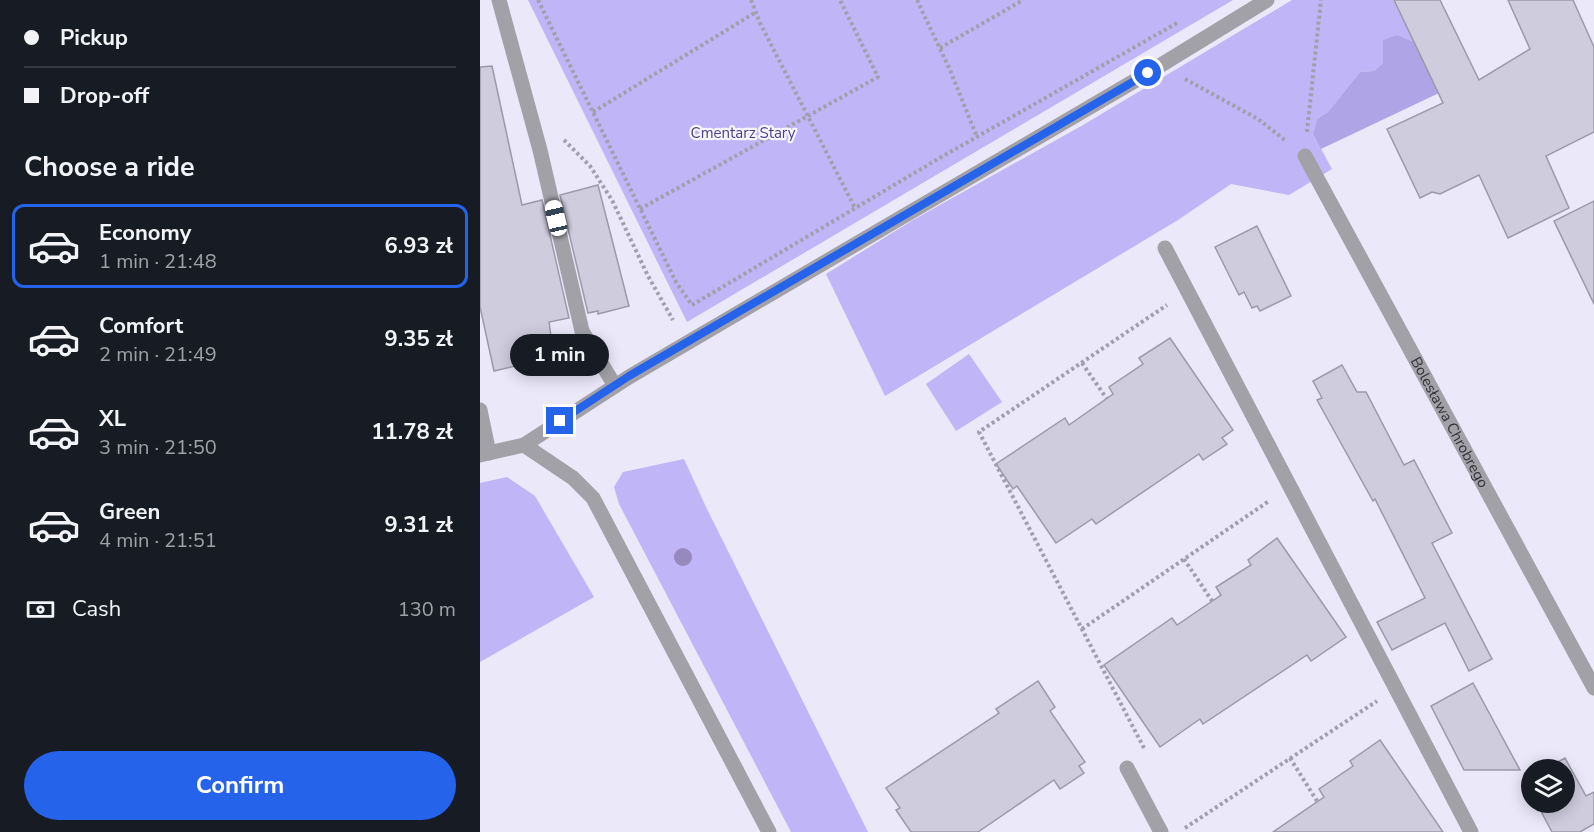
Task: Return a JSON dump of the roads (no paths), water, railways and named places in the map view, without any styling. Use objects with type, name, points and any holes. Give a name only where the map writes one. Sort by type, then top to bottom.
[{"type":"street","points":[[499,0],[540,150],[582,331],[615,386]]},
{"type":"street","points":[[480,410],[485,454],[524,445],[615,386],[1268,0]]},
{"type":"street","name":"Bolesława Chrobrego","points":[[1305,156],[1594,688]]},
{"type":"street","points":[[1165,248],[1471,832]]},
{"type":"street","points":[[524,445],[573,478],[593,498],[769,832]]},
{"type":"street","points":[[1127,768],[1161,832]]},
{"type":"park label","name":"Cmentarz Stary","points":[[743,133]]}]
